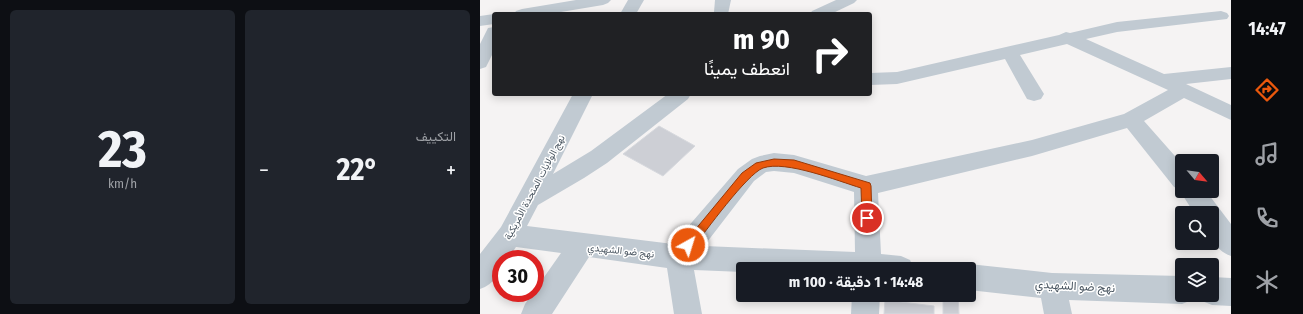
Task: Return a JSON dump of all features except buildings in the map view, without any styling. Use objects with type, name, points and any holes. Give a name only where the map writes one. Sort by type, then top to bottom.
[{"type":"street","points":[[516,7],[603,0]]},
{"type":"street","points":[[629,12],[636,0]]},
{"type":"street","points":[[822,12],[849,0]]},
{"type":"street","points":[[1206,4],[1226,20]]},
{"type":"street","points":[[480,21],[492,19]]},
{"type":"street","points":[[872,79],[897,78],[1010,52],[1066,37],[1136,24],[1226,20]]},
{"type":"street","points":[[480,63],[492,36]]},
{"type":"street","points":[[1066,37],[1184,90],[1231,113]]},
{"type":"street","points":[[1010,52],[1034,94]]},
{"type":"street","points":[[1162,80],[1231,74]]},
{"type":"street","points":[[688,314],[679,257],[746,175],[760,165],[774,162],[794,164],[866,186],[1032,148],[1131,119],[1184,90]]},
{"type":"street","name":"نهج الولايات المتحدة الأمريكية","points":[[480,276],[495,249],[530,198],[582,96]]},
{"type":"street","points":[[530,198],[599,157],[678,96]]},
{"type":"street","points":[[1131,119],[1175,172]]},
{"type":"street","points":[[866,186],[868,262]]},
{"type":"street","points":[[1219,228],[1231,244]]},
{"type":"street","points":[[536,314],[582,246]]},
{"type":"street","name":"نهج ضو الشهيدي","points":[[495,249],[582,246],[630,250],[679,257],[774,262]]},
{"type":"street","name":"نهج ضو الشهيدي","points":[[976,277],[1052,286],[1175,290]]},
{"type":"street","points":[[1052,286],[1058,314]]},
{"type":"street","points":[[1219,291],[1231,292]]},
{"type":"street","points":[[865,314],[866,302]]},
{"type":"route","points":[[688,245],[746,175],[760,165],[774,162],[794,164],[866,186],[867,218]]}]
